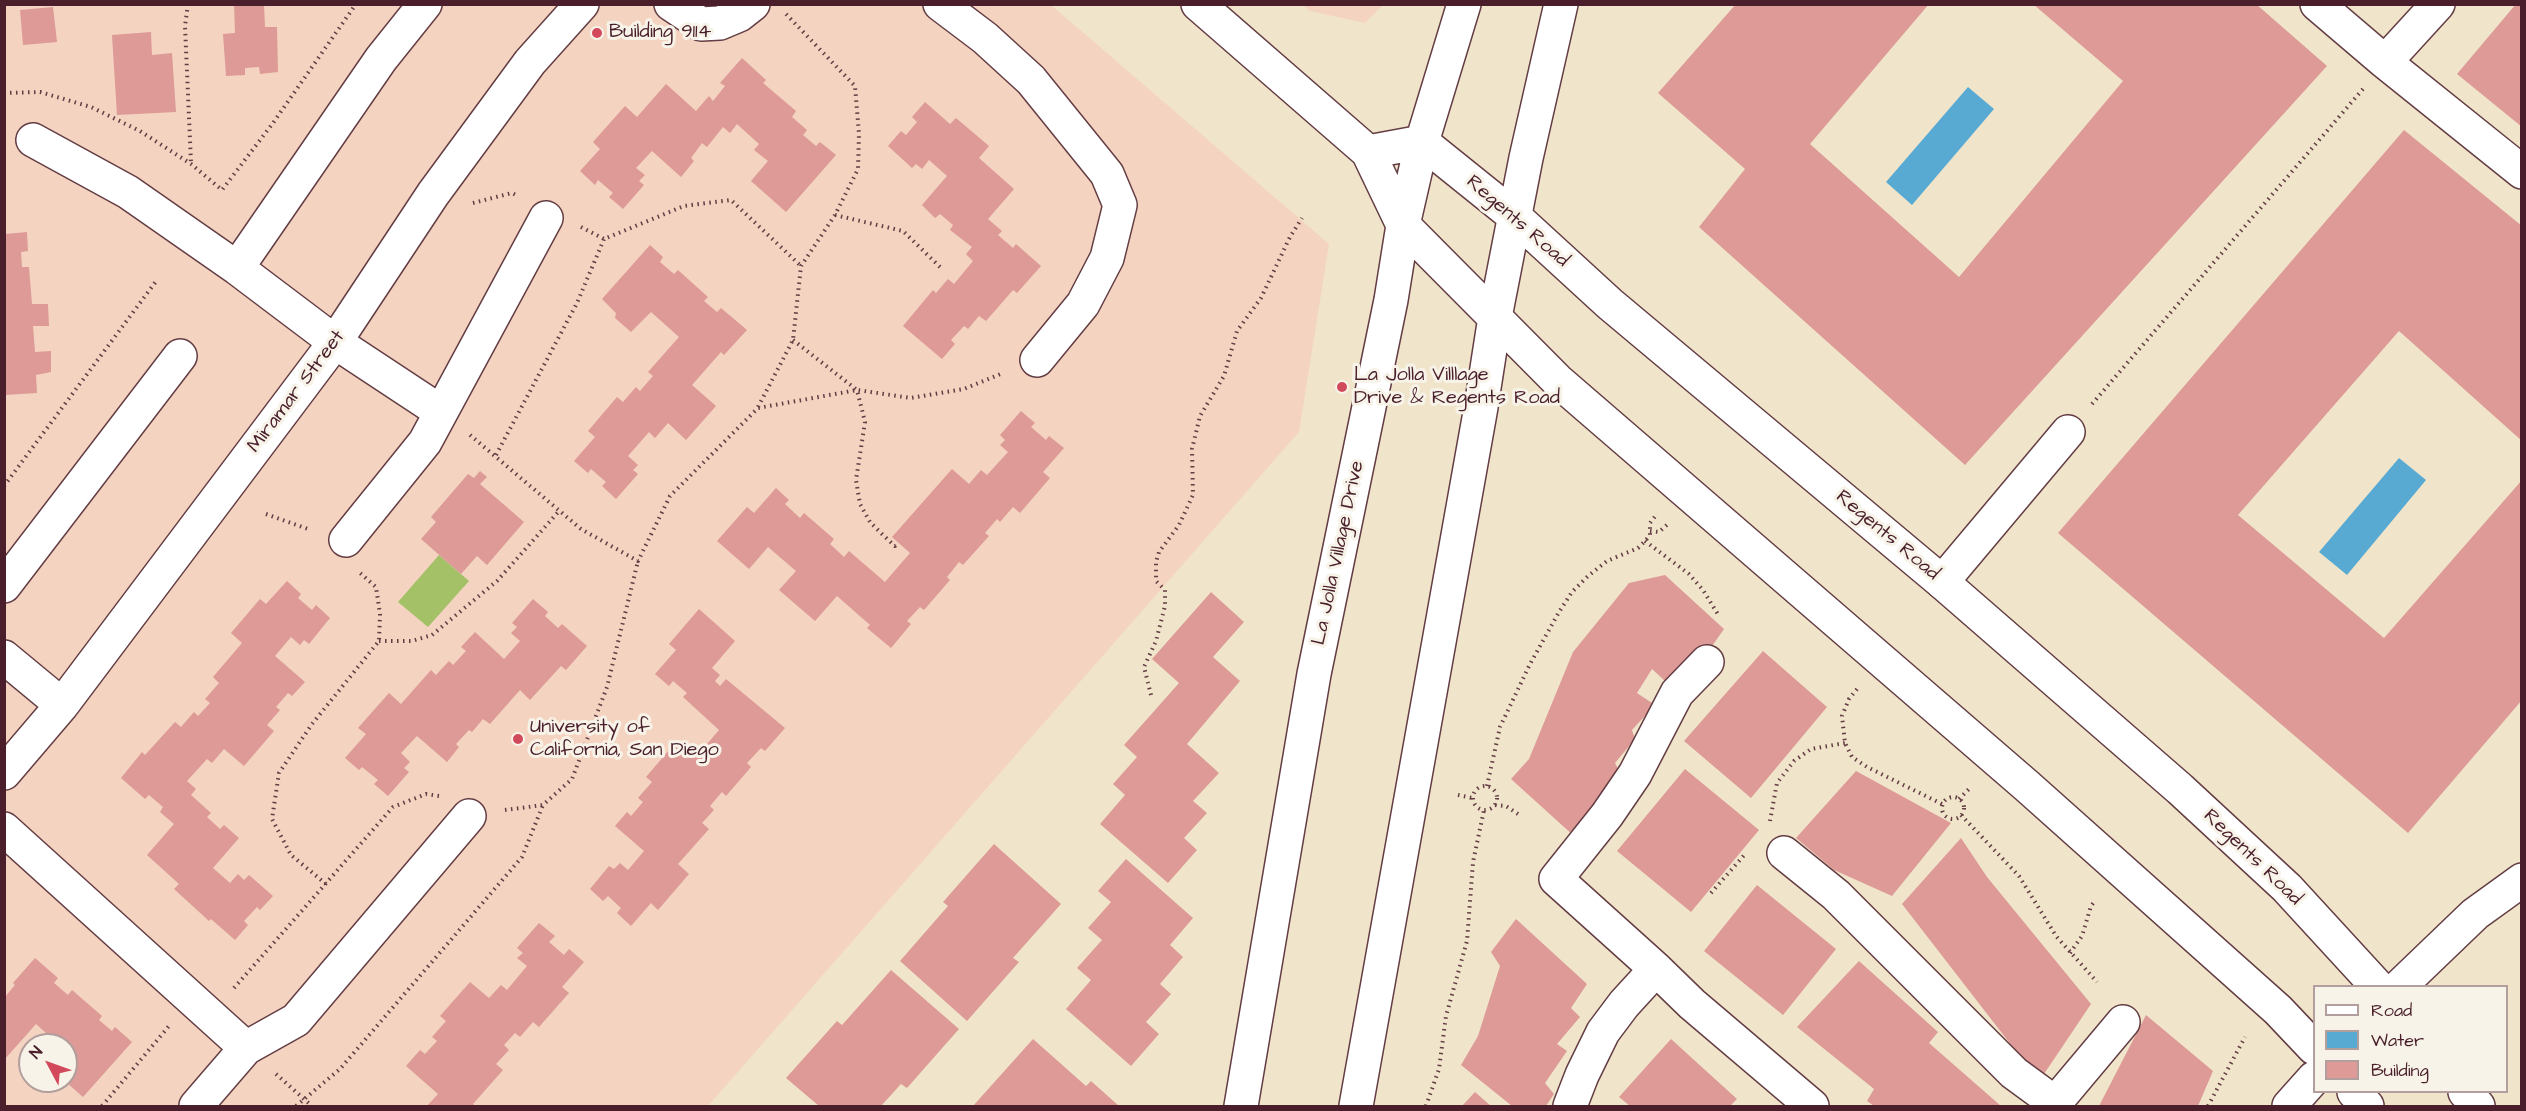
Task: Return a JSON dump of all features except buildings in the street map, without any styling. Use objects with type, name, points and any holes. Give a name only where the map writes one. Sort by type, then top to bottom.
[{"type":"main road","points":[[237,268],[381,59],[425,4]]},
{"type":"main road","name":"Miramar Street","points":[[4,773],[62,705],[335,342],[433,194],[530,62],[582,4]]},
{"type":"main road","points":[[671,4],[701,24],[720,23],[768,7]]},
{"type":"main road","points":[[940,4],[986,38],[1031,80],[1107,174],[1120,205],[1107,258],[1088,295],[1037,360]]},
{"type":"main road","points":[[1198,4],[1368,152],[1403,225],[1557,380],[2027,786],[2278,1010],[2313,1047]]},
{"type":"main road","name":"La Jolla Village Drive","points":[[1241,1107],[1314,674],[1390,300],[1403,225],[1422,142],[1464,4]]},
{"type":"main road","points":[[1356,1107],[1479,419],[1495,317],[1514,216],[1561,4]]},
{"type":"main road","points":[[2318,4],[2385,62],[2522,172]]},
{"type":"main road","points":[[2385,62],[2438,4]]},
{"type":"main road","points":[[33,140],[128,192],[237,268],[335,342],[441,412]]},
{"type":"main road","points":[[1368,152],[1422,142]]},
{"type":"main road","name":"Regents Road","points":[[1422,142],[1514,216],[1610,304],[1942,582],[2180,789],[2287,888],[2375,985]]},
{"type":"main road","points":[[349,553],[425,442],[546,218]]},
{"type":"main road","points":[[4,586],[180,356]]},
{"type":"main road","points":[[1942,582],[2068,432]]},
{"type":"main road","points":[[4,657],[62,705]]},
{"type":"main road","points":[[1707,662],[1677,693],[1635,774],[1593,833],[1556,879],[1692,1004],[1812,1107]]},
{"type":"main road","points":[[196,1107],[246,1048],[296,1020],[470,816]]},
{"type":"main road","points":[[4,829],[246,1048]]},
{"type":"main road","points":[[1768,849],[1836,895],[2014,1073],[2053,1105],[2123,1022]]},
{"type":"main road","points":[[2402,985],[2475,914],[2522,880]]},
{"type":"main road","points":[[1570,1107],[1582,1075],[1603,1032],[1624,1004],[1656,969]]},
{"type":"main road","points":[[2289,1107],[2313,1079]]},
{"type":"main road","points":[[2355,1093],[2367,1107]]},
{"type":"main road","points":[[2466,1093],[2478,1107]]},
{"type":"path","points":[[188,4],[185,26],[191,164]]},
{"type":"path","points":[[4,93],[40,92],[91,107],[140,131],[191,164],[222,190],[273,123],[356,4]]},
{"type":"path","points":[[296,1107],[340,1069],[522,857],[543,805],[572,778],[607,687],[638,561],[670,496],[758,408],[793,340],[801,266],[835,215],[858,170],[859,134],[855,86],[768,7]]},
{"type":"path","points":[[2068,432],[2385,62]]},
{"type":"path","points":[[835,215],[903,231],[941,268]]},
{"type":"path","points":[[1150,695],[1144,667],[1156,641],[1165,606],[1165,590],[1156,581],[1156,561],[1159,552],[1179,525],[1193,495],[1192,450],[1200,416],[1224,376],[1237,331],[1262,298],[1290,237],[1302,218]]},
{"type":"path","points":[[496,455],[577,303],[604,239]]},
{"type":"path","points":[[4,486],[157,280]]},
{"type":"path","points":[[793,340],[857,390],[865,422],[856,480],[860,504],[870,522],[896,546],[899,543]]},
{"type":"path","points":[[758,408],[857,390],[911,398],[964,389],[1037,360]]},
{"type":"path","points":[[441,412],[496,455],[581,529],[638,561]]},
{"type":"path","points":[[379,641],[412,641],[432,635],[497,581],[560,510]]},
{"type":"path","points":[[1487,786],[1500,728],[1530,664],[1559,612],[1572,592],[1588,576],[1607,561],[1638,548],[1645,541],[1650,531],[1650,523],[1657,513]]},
{"type":"path","points":[[266,514],[312,531]]},
{"type":"path","points":[[1650,531],[1659,532],[1669,523]]},
{"type":"path","points":[[1645,541],[1689,574],[1703,590],[1719,616]]},
{"type":"path","points":[[326,884],[291,855],[272,819],[279,773],[312,724],[379,641],[380,614],[376,587],[349,553]]},
{"type":"path","points":[[1857,689],[1849,699],[1842,716],[1845,742],[1852,757],[1942,804]]},
{"type":"path","points":[[1769,824],[1774,808],[1777,783],[1794,761],[1811,749],[1845,742]]},
{"type":"path","points":[[1472,798],[1476,789],[1487,786]]},
{"type":"path","points":[[1487,786],[1496,793],[1495,805]]},
{"type":"path","points":[[1959,799],[1964,809],[1961,815],[1955,819],[1948,819],[1942,812],[1942,804],[1949,798],[1959,799],[1970,789]]},
{"type":"path","points":[[230,993],[393,807],[426,794],[447,797],[470,816],[543,805]]},
{"type":"path","points":[[1458,795],[1472,798],[1477,807],[1484,810],[1495,805],[1502,805],[1518,814]]},
{"type":"path","points":[[1426,1107],[1439,1069],[1446,1016],[1467,941],[1473,862],[1484,810]]},
{"type":"path","points":[[1961,815],[2019,876],[2051,929],[2097,982]]},
{"type":"path","points":[[1711,893],[1768,849]]},
{"type":"path","points":[[2070,952],[2082,936],[2091,906],[2095,901]]},
{"type":"path","points":[[102,1107],[192,999]]},
{"type":"path","points":[[2208,1107],[2245,1036]]},
{"type":"path","points":[[246,1048],[312,1107]]},
{"type":"shaded area","name":"University of California, San Diego","points":[[5,5],[1051,5],[1329,244],[1299,432],[708,1106],[5,1106]]},
{"type":"shaded area","points":[[1303,5],[1383,5],[1365,23],[1310,11]]},
{"type":"green space","points":[[439,555],[469,581],[428,627],[398,602]]},
{"type":"water","points":[[1968,87],[1994,109],[1912,205],[1886,182]]},
{"type":"water","points":[[2399,458],[2426,480],[2347,575],[2319,552]]},
{"type":"place","name":"Building 9114","points":[[597,33]]},
{"type":"place","name":"La Jolla Villlage Drive & Regents Road","points":[[1342,387]]},
{"type":"place","name":"University of California, San Diego","points":[[518,739]]}]
